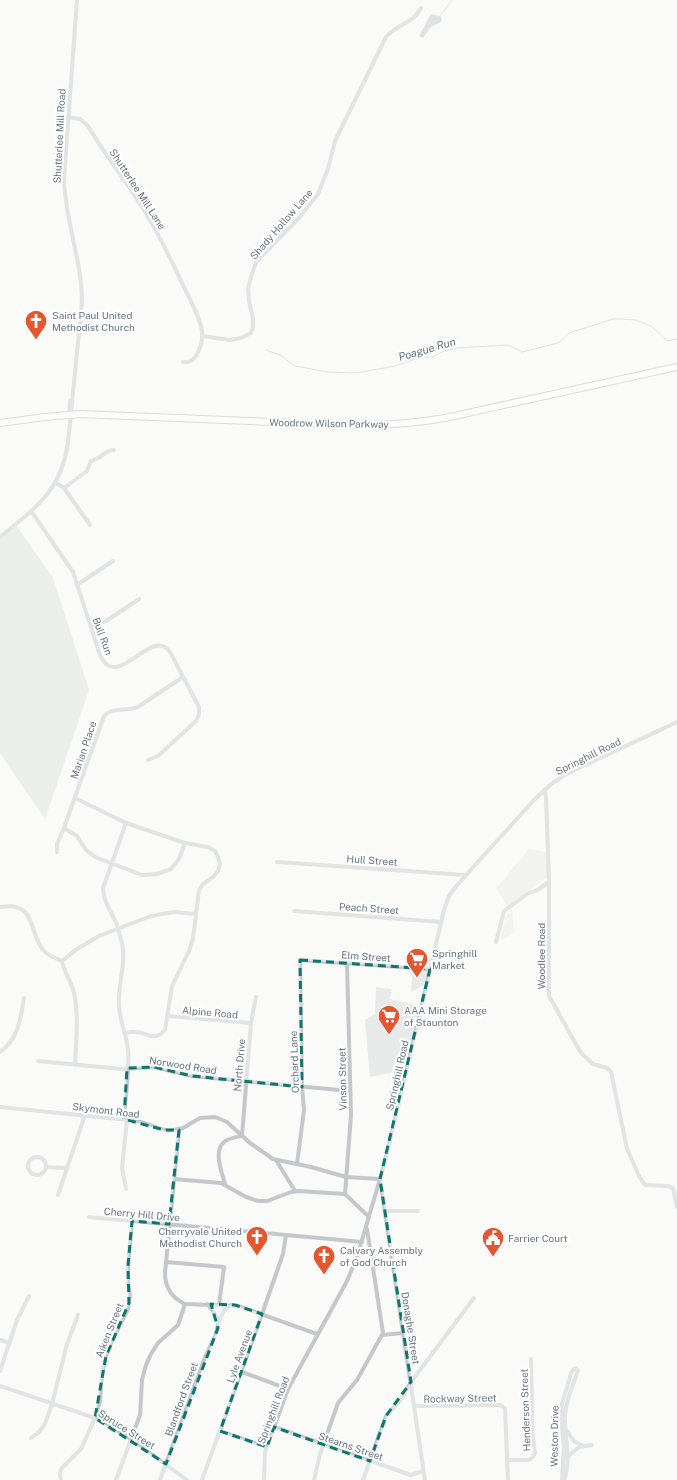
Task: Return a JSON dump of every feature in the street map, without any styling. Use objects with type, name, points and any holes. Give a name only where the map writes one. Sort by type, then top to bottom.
[{"type":"highway","name":"Woodrow Wilson Parkway","points":[[0,423],[70,415],[105,415],[356,426],[407,424],[445,418],[677,367]]},
{"type":"street","name":"Shutterlee Mill Road","points":[[0,537],[46,496],[56,483],[64,460],[81,310],[81,283],[65,194],[64,171],[77,0]]},
{"type":"street","name":"Shady Hollow Lane","points":[[202,336],[230,340],[242,338],[250,333],[253,327],[253,319],[248,289],[252,272],[257,261],[292,226],[316,198],[325,177],[335,140],[386,37],[414,19],[421,8]]},
{"type":"street","name":"Shutterlee Mill Lane","points":[[68,117],[80,119],[88,126],[144,209],[199,319],[202,336]]},
{"type":"street","points":[[182,362],[190,362],[197,355],[202,336]]},
{"type":"street","points":[[64,488],[87,471],[91,461],[97,460],[106,451],[114,450]]},
{"type":"street","points":[[56,483],[64,488],[90,525]]},
{"type":"street","name":"Bull Run","points":[[31,510],[70,566],[101,658],[108,665],[115,667],[124,665],[152,647],[161,645],[169,650],[199,707],[198,718],[196,721],[158,756],[148,760]]},
{"type":"street","points":[[77,585],[113,561]]},
{"type":"street","points":[[91,627],[106,621],[139,599]]},
{"type":"street","name":"Marian Place","points":[[57,852],[57,845],[105,715],[113,710],[132,709],[138,707],[183,677]]},
{"type":"street","name":"Springhill Road","points":[[264,1480],[264,1459],[267,1447],[288,1389],[358,1257],[380,1179],[430,969],[450,894],[544,790],[568,774],[677,722]]},
{"type":"street","name":"Woodlee Road","points":[[544,790],[546,796],[549,882],[550,999],[581,1054],[593,1064],[607,1068],[611,1072],[627,1149],[640,1178],[645,1185],[662,1185],[673,1188],[677,1207]]},
{"type":"street","points":[[75,798],[126,823],[185,843],[210,848],[217,854],[219,861],[219,867],[216,873],[205,882],[199,890],[195,931],[191,945],[172,989],[166,1029],[159,1035],[152,1036],[135,1032],[125,1033]]},
{"type":"street","points":[[126,823],[104,884],[103,892],[118,928],[123,956],[119,1003],[128,1052],[122,1168],[126,1189]]},
{"type":"street","points":[[64,828],[77,836],[92,856],[139,875],[146,876],[160,874],[170,870],[177,863],[185,843]]},
{"type":"street","name":"Hull Street","points":[[277,862],[466,875]]},
{"type":"street","points":[[496,942],[504,911],[527,894],[539,889],[549,882]]},
{"type":"street","points":[[0,907],[16,907],[26,914],[32,922],[43,950],[47,954],[62,961]]},
{"type":"street","name":"Peach Street","points":[[294,911],[442,922]]},
{"type":"street","points":[[62,961],[89,941],[118,928],[160,914],[180,912],[196,914]]},
{"type":"street","name":"Elm Street","points":[[300,960],[430,969]]},
{"type":"street","name":"Orchard Lane","points":[[297,1164],[304,1114],[302,1087],[300,960]]},
{"type":"street","points":[[62,961],[63,968],[72,987],[75,998],[75,1065]]},
{"type":"street","name":"Vinson Street","points":[[345,1194],[351,1115],[347,963]]},
{"type":"street","name":"North Drive","points":[[242,1136],[251,1023],[256,997]]},
{"type":"street","points":[[0,1052],[8,1045],[16,1034],[24,998]]},
{"type":"street","name":"Alpine Road","points":[[168,1016],[251,1023]]},
{"type":"street","name":"Norwood Road","points":[[38,1061],[127,1068],[154,1067],[192,1076],[350,1091]]},
{"type":"street","name":"Skymont Road","points":[[0,1107],[141,1122],[164,1130],[179,1130]]},
{"type":"street","points":[[58,1195],[85,1115]]},
{"type":"street","points":[[317,1334],[241,1306],[219,1304],[185,1304],[175,1297],[168,1287],[165,1276],[179,1130],[197,1119],[213,1116],[227,1122],[266,1155],[276,1160],[346,1177],[380,1179]]},
{"type":"street","points":[[225,1184],[219,1159],[220,1147],[225,1141],[242,1136]]},
{"type":"street","points":[[39,1157],[44,1161],[46,1167],[43,1173],[36,1174],[30,1170],[29,1164],[32,1159],[39,1157]]},
{"type":"street","points":[[276,1160],[295,1191]]},
{"type":"street","points":[[46,1167],[66,1168]]},
{"type":"street","points":[[174,1179],[225,1184],[246,1197],[258,1201],[267,1201],[295,1191],[345,1194],[369,1217]]},
{"type":"street","name":"Donaghe Street","points":[[380,1179],[386,1211],[425,1480]]},
{"type":"street","points":[[386,1211],[418,1211]]},
{"type":"street","name":"Cherry Hill Drive","points":[[89,1217],[362,1242]]},
{"type":"street","name":"Aiken Street","points":[[61,1480],[61,1469],[82,1447],[95,1418],[100,1402],[102,1374],[106,1356],[111,1343],[126,1315],[129,1303],[128,1266],[132,1221]]},
{"type":"street","points":[[314,1480],[339,1402],[357,1381],[382,1335],[366,1226]]},
{"type":"street","name":"Lyle Avenue","points":[[202,1480],[242,1372],[283,1254],[286,1235]]},
{"type":"street","points":[[166,1262],[224,1267],[219,1304]]},
{"type":"street","points":[[0,1371],[17,1320],[29,1296]]},
{"type":"street","points":[[363,1480],[388,1412],[400,1401],[411,1382],[474,1298]]},
{"type":"street","points":[[116,1480],[132,1439],[140,1411],[142,1380],[146,1365],[158,1343],[178,1325],[185,1304]]},
{"type":"street","points":[[207,1304],[214,1312],[219,1323]]},
{"type":"street","name":"Blandford Street","points":[[160,1480],[219,1323],[224,1311],[232,1305]]},
{"type":"street","points":[[31,1438],[43,1427],[52,1404],[66,1346],[78,1315]]},
{"type":"street","points":[[382,1335],[403,1333]]},
{"type":"street","points":[[0,1340],[9,1343]]},
{"type":"street","name":"Henderson Street","points":[[507,1460],[528,1460],[532,1458],[535,1453],[532,1431],[531,1359]]},
{"type":"street","name":"Weston Drive","points":[[563,1480],[565,1456],[566,1407],[572,1385],[578,1372],[578,1369],[576,1368],[572,1370],[561,1409],[565,1456]]},
{"type":"street","points":[[242,1372],[288,1389]]},
{"type":"street","name":"Spruce Street","points":[[0,1386],[95,1418],[132,1439],[187,1480]]},
{"type":"street","name":"Rockway Street","points":[[414,1406],[502,1406],[505,1408],[508,1480]]},
{"type":"street","name":"Stearns Street","points":[[274,1427],[411,1475],[424,1471]]},
{"type":"street","points":[[566,1430],[573,1439],[584,1447]]},
{"type":"street","points":[[220,1431],[267,1447]]},
{"type":"street","points":[[565,1456],[576,1449],[592,1445]]},
{"type":"street","points":[[404,1480],[408,1474]]},
{"type":"highlighted area","points":[[300,960],[430,969],[380,1179],[411,1382],[386,1416],[370,1461],[274,1427],[267,1447],[220,1431],[262,1314],[235,1305],[211,1304],[218,1328],[166,1464],[95,1418],[106,1356],[129,1303],[128,1266],[132,1221],[169,1224],[179,1130],[164,1130],[124,1119],[127,1068],[154,1067],[192,1076],[302,1087]]},
{"type":"shaded area","points":[[431,14],[440,16],[442,19],[441,22],[431,27],[423,38],[419,36]]},
{"type":"shaded area","points":[[16,525],[53,578],[89,690],[45,819],[0,753],[0,539]]},
{"type":"shaded area","points":[[529,849],[546,852],[548,878],[512,903],[514,933],[500,941],[506,916],[511,912],[496,888]]},
{"type":"shaded area","points":[[413,969],[428,970],[424,985],[411,992]]},
{"type":"shaded area","name":"AAA Mini Storage of Staunton","points":[[376,987],[392,989],[390,999],[419,1006],[404,1070],[370,1077],[365,1020],[375,1014]]},
{"type":"waterway","points":[[440,16],[452,0]]},
{"type":"waterway","name":"Poague Run","points":[[266,350],[280,355],[295,366],[328,372],[357,373],[395,366],[418,358],[433,357],[444,351],[458,348],[506,345],[522,352],[558,343],[569,333],[613,319],[636,320],[651,326],[667,341],[677,339]]},
{"type":"place","name":"Saint Paul United Methodist Church","points":[[36,340]]},
{"type":"place","name":"Springhill Market","points":[[417,978]]},
{"type":"place","name":"AAA Mini Storage of Staunton","points":[[389,1036]]},
{"type":"place","name":"Cherryvale United Methodist Church","points":[[257,1256]]},
{"type":"place","name":"Farrier Court","points":[[493,1258]]},
{"type":"place","name":"Calvary Assembly of God Church","points":[[324,1276]]}]
